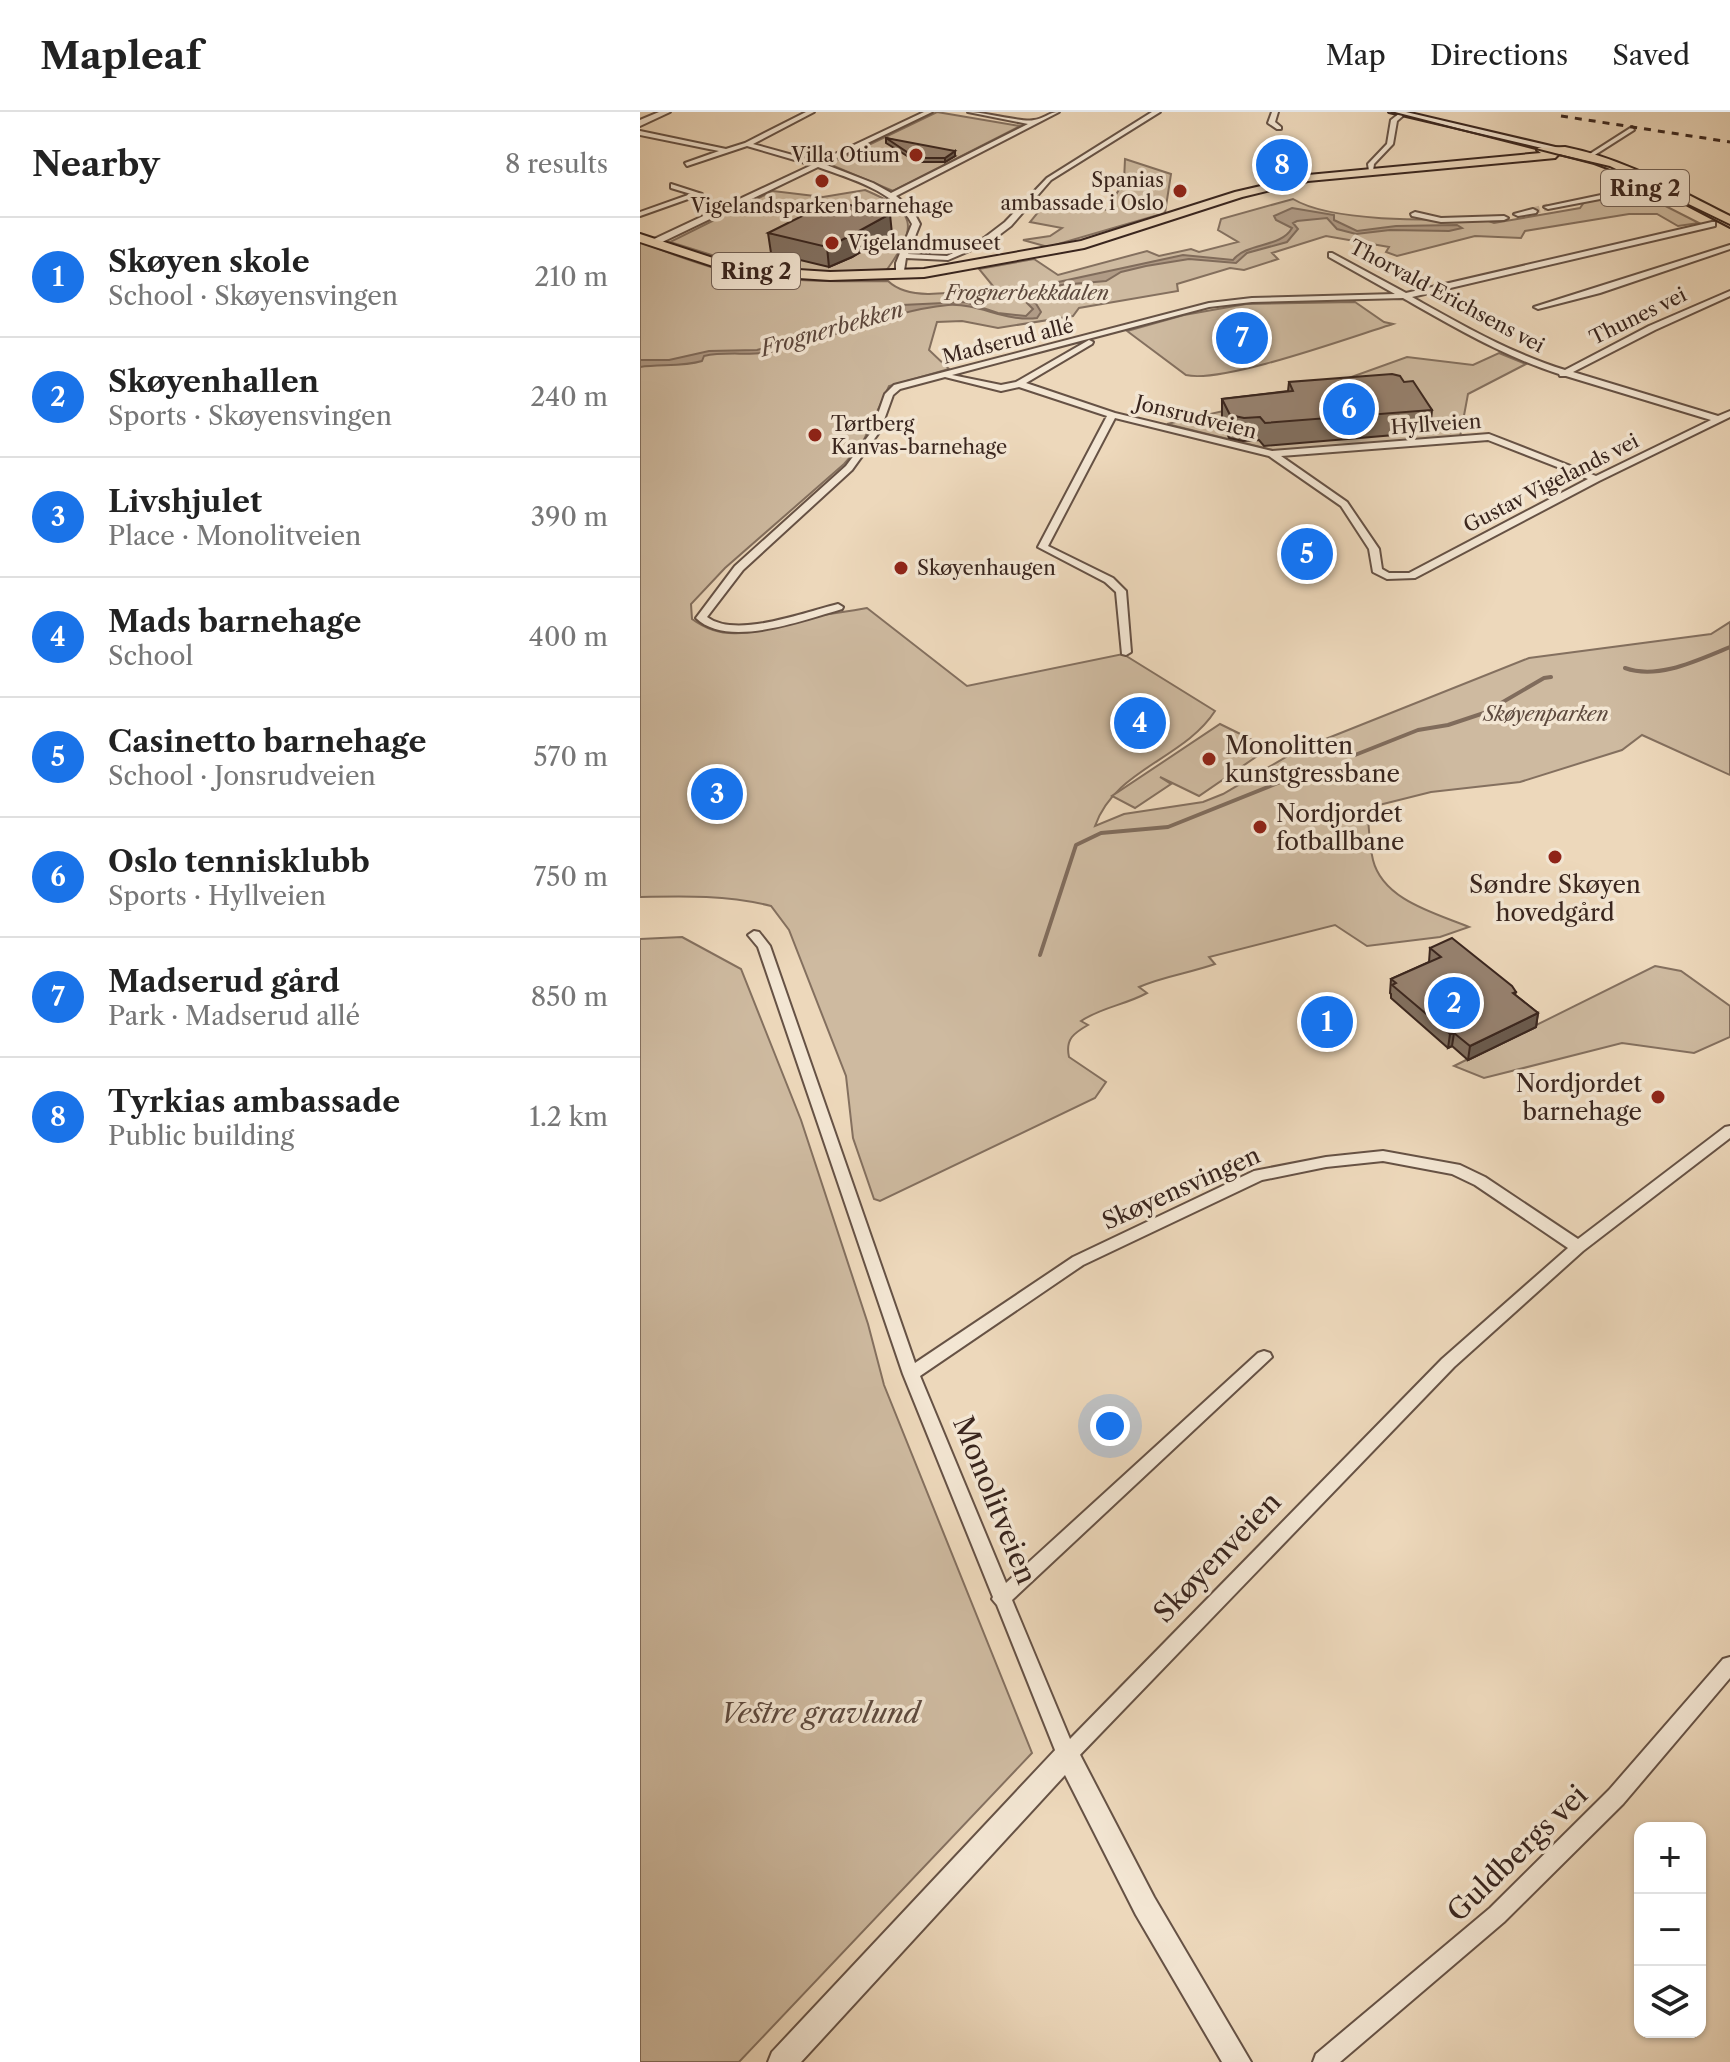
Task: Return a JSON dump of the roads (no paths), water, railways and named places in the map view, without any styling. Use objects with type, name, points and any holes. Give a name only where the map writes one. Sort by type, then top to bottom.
[{"type":"main road","points":[[1397,113],[1559,152]]},
{"type":"main road","points":[[1510,140],[1539,151]]},
{"type":"main road","name":"Ring 2","points":[[1517,157],[1539,151],[1588,157],[1658,184],[1730,221]]},
{"type":"main road","name":"Ring 2","points":[[640,238],[717,263],[767,272],[830,276],[900,275],[965,268],[1058,251],[1273,185],[1371,170],[1559,152],[1644,188],[1730,232]]},
{"type":"street","points":[[640,123],[666,112]]},
{"type":"street","points":[[687,164],[747,144],[811,112]]},
{"type":"street","points":[[655,242],[929,112]]},
{"type":"street","points":[[971,112],[1034,123]]},
{"type":"street","points":[[891,196],[1056,112]]},
{"type":"street","points":[[904,256],[948,258],[987,240],[1008,224],[1049,179],[1157,112]]},
{"type":"street","points":[[1275,112],[1271,123],[1279,128]]},
{"type":"street","points":[[1371,170],[1371,164],[1393,137],[1397,113]]},
{"type":"street","points":[[1588,157],[1632,129]]},
{"type":"street","points":[[640,133],[728,151]]},
{"type":"street","points":[[747,144],[820,164],[891,196],[910,208],[916,220],[900,275]]},
{"type":"street","points":[[640,214],[698,194],[674,186]]},
{"type":"street","points":[[1548,207],[1644,188]]},
{"type":"street","points":[[1518,214],[1533,211]]},
{"type":"street","points":[[1415,214],[1441,220],[1504,218]]},
{"type":"street","name":"Madserud allé","points":[[838,607],[743,629],[712,627],[701,618],[739,568],[849,468],[866,448],[893,390],[1188,310],[1231,302],[1405,296],[1712,224]]},
{"type":"street","points":[[1538,307],[1730,247]]},
{"type":"street","name":"Thorvald Erichsens vei","points":[[1332,255],[1510,354],[1563,374],[1730,422]]},
{"type":"street","name":"Thunes vei","points":[[1563,374],[1652,328],[1730,293]]},
{"type":"street","points":[[1019,384],[1096,337]]},
{"type":"street","name":"Jonsrudveien","points":[[944,376],[1001,388],[1019,384],[1112,415],[1272,454],[1344,504],[1374,549],[1377,570],[1387,576]]},
{"type":"street","name":"Gustav Vigelands vei","points":[[1387,576],[1411,576],[1596,479],[1730,414]]},
{"type":"street","points":[[1112,415],[1043,547],[1109,580],[1121,591],[1126,652]]},
{"type":"street","name":"Hyllveien","points":[[1272,454],[1489,437],[1596,479]]},
{"type":"street","name":"Monolitveien","points":[[754,935],[764,946],[911,1374],[1067,1755],[1145,1906],[1237,2062]]},
{"type":"street","name":"Skøyenveien","points":[[782,2062],[1067,1755],[1448,1363],[1578,1247],[1730,1131]]},
{"type":"street","name":"Skøyensvingen","points":[[911,1374],[1078,1261],[1259,1175],[1326,1162],[1383,1156],[1455,1169],[1480,1181],[1578,1247]]},
{"type":"street","points":[[1001,1599],[1264,1357]]},
{"type":"street","name":"Guldbergs vei","points":[[1324,2062],[1497,1915],[1616,1797],[1730,1665]]},
{"type":"waterway","points":[[1625,668],[1651,672],[1664,670],[1730,647]]},
{"type":"waterway","points":[[1355,755],[1418,730],[1448,725],[1484,713],[1544,678],[1551,677]]},
{"type":"waterway","points":[[1040,955],[1076,845],[1101,833],[1168,827],[1313,769]]},
{"type":"tunnel","points":[[1533,211],[1548,207]]},
{"type":"tram line","points":[[1391,112],[1594,164],[1642,182],[1730,228]]},
{"type":"railway","points":[[1561,116],[1730,142]]},
{"type":"place","name":"Villa Otium","points":[[916,155]]},
{"type":"place","name":"Tyrkias ambassade","points":[[1282,165]]},
{"type":"place","name":"Vigelandsparken barnehage","points":[[822,181]]},
{"type":"place","name":"Spanias ambassade i Oslo","points":[[1180,191]]},
{"type":"place","name":"Vigelandmuseet","points":[[832,243]]},
{"type":"place","name":"Madserud gård","points":[[1242,338]]},
{"type":"place","name":"Oslo tennisklubb","points":[[1349,409]]},
{"type":"place","name":"Tørtberg Kanvas-barnehage","points":[[815,435]]},
{"type":"place","name":"Casinetto barnehage","points":[[1307,554]]},
{"type":"place","name":"Skøyenhaugen","points":[[901,568]]},
{"type":"place","name":"Mads barnehage","points":[[1140,723]]},
{"type":"place","name":"Monolitten kunstgressbane","points":[[1209,759]]},
{"type":"place","name":"Livshjulet","points":[[717,794]]},
{"type":"place","name":"Nordjordet fotballbane","points":[[1260,827]]},
{"type":"place","name":"Søndre Skøyen hovedgård","points":[[1555,857]]},
{"type":"place","name":"Skøyenhallen","points":[[1454,1003]]},
{"type":"place","name":"Skøyen skole","points":[[1327,1022]]},
{"type":"place","name":"Nordjordet barnehage","points":[[1658,1097]]},
{"type":"park label","name":"Frognerbekkdalen","points":[[1027,293]]},
{"type":"park label","name":"Skøyenparken","points":[[1546,714]]},
{"type":"park label","name":"Vestre gravlund","points":[[820,1713]]},
{"type":"water label","name":"Frognerbekken","points":[[832,329]]}]
